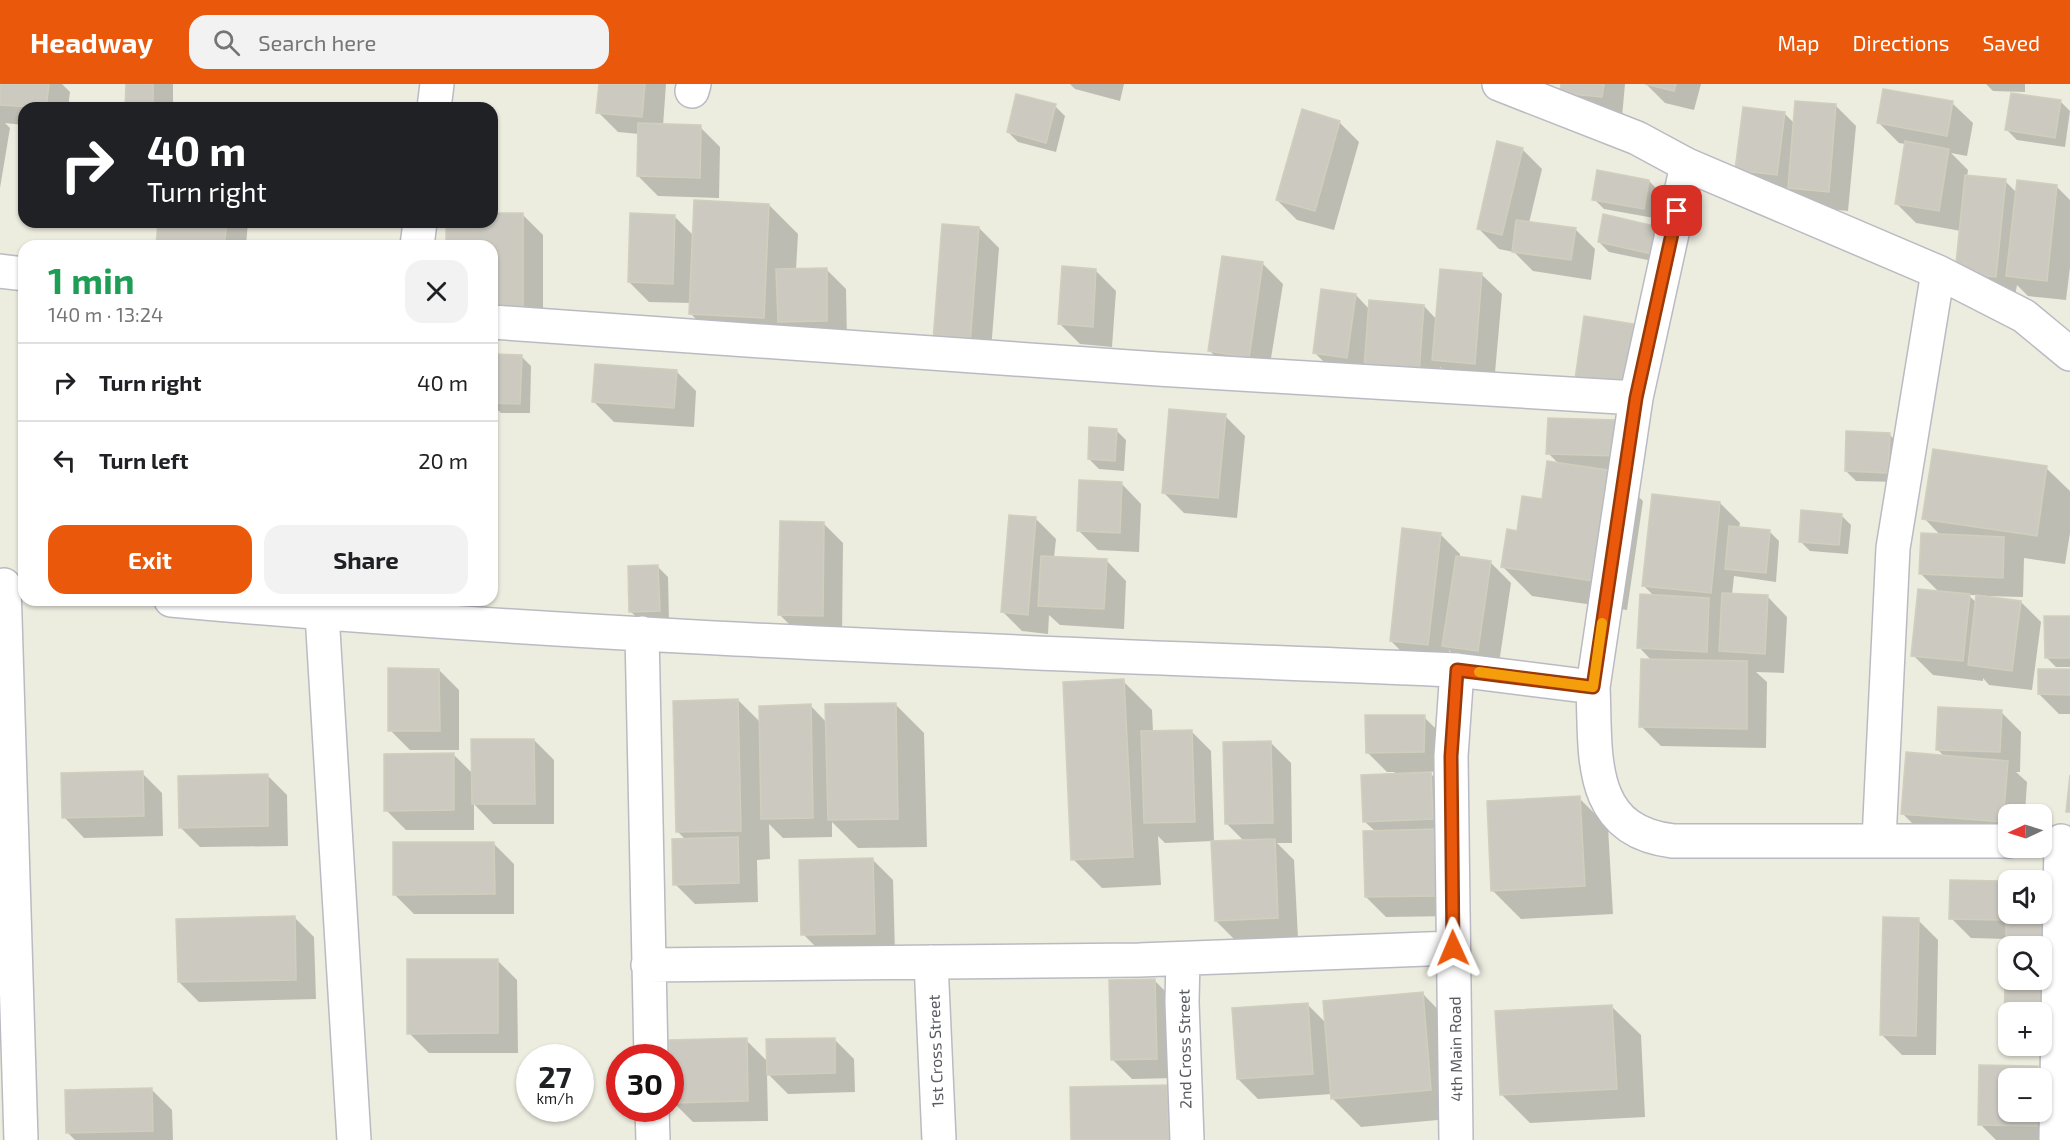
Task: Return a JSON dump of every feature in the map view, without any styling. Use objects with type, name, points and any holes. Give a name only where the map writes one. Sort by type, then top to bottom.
[{"type":"street","points":[[435,102],[437,84]]},
{"type":"street","points":[[1499,84],[1637,138],[1687,165],[1938,272],[2024,316],[2070,354]]},
{"type":"street","points":[[1687,165],[1636,398],[1593,687],[1598,776],[1614,813],[1629,829],[1650,838],[1673,841],[1998,841]]},
{"type":"street","points":[[0,271],[18,273]]},
{"type":"street","points":[[1879,840],[1893,548],[1938,272]]},
{"type":"street","points":[[498,322],[1146,369],[1636,398]]},
{"type":"street","points":[[9,585],[7,899],[21,1140]]},
{"type":"street","points":[[302,606],[642,633],[1457,670],[1593,687]]},
{"type":"street","points":[[324,607],[354,1140]]},
{"type":"street","points":[[642,633],[651,1044]]},
{"type":"street","name":"4th Main Road","points":[[1456,1140],[1451,756],[1457,670]]},
{"type":"street","points":[[2056,1140],[2058,841]]},
{"type":"street","points":[[648,965],[1184,959],[1453,948]]},
{"type":"street","name":"2nd Cross Street","points":[[1184,959],[1182,1002],[1187,1140]]},
{"type":"street","name":"1st Cross Street","points":[[931,962],[939,1140]]},
{"type":"street","points":[[652,1122],[653,1140]]},
{"type":"building","points":[[0,84],[49,84],[47,102],[18,102],[18,106],[0,105]]},
{"type":"building","points":[[126,84],[153,84],[153,102],[125,102]]},
{"type":"building","points":[[599,84],[645,84],[642,117],[596,113]]},
{"type":"building","points":[[1561,84],[1604,84],[1602,97],[1560,93]]},
{"type":"building","points":[[1645,84],[1676,84],[1674,91]]},
{"type":"building","points":[[1883,89],[1953,101],[1947,136],[1877,123]]},
{"type":"building","points":[[2011,93],[2061,100],[2055,138],[2005,130]]},
{"type":"building","points":[[1016,94],[1056,104],[1046,143],[1007,132]]},
{"type":"building","points":[[1795,101],[1836,104],[1829,192],[1788,188]]},
{"type":"building","points":[[1743,107],[1785,112],[1777,175],[1735,170]]},
{"type":"building","points":[[1302,109],[1340,121],[1315,211],[1276,200]]},
{"type":"building","points":[[638,123],[701,125],[700,178],[637,176]]},
{"type":"building","points":[[1497,141],[1523,148],[1502,235],[1477,229]]},
{"type":"building","points":[[1905,141],[1949,149],[1939,211],[1895,204]]},
{"type":"building","points":[[1597,170],[1649,180],[1644,209],[1592,200]]},
{"type":"building","points":[[1965,175],[2006,179],[1996,277],[1955,273]]},
{"type":"building","points":[[2017,180],[2057,185],[2047,281],[2006,276]]},
{"type":"building","points":[[694,200],[769,204],[764,318],[689,314]]},
{"type":"building","points":[[498,213],[523,213],[523,307],[498,307],[498,240],[446,240],[446,228],[498,228]]},
{"type":"building","points":[[630,213],[675,215],[673,284],[628,282]]},
{"type":"building","points":[[1603,214],[1663,228],[1657,255],[1598,242]]},
{"type":"building","points":[[1516,220],[1576,228],[1571,260],[1512,252]]},
{"type":"building","points":[[942,224],[979,227],[970,344],[933,341]]},
{"type":"building","points":[[158,228],[226,228],[225,240],[156,240]]},
{"type":"building","points":[[1222,256],[1263,262],[1249,358],[1208,351]]},
{"type":"building","points":[[1062,266],[1096,269],[1093,327],[1058,324]]},
{"type":"building","points":[[827,268],[827,321],[778,322],[776,269]]},
{"type":"building","points":[[1440,269],[1482,273],[1475,364],[1432,360]]},
{"type":"building","points":[[1321,289],[1356,294],[1347,358],[1313,353]]},
{"type":"building","points":[[1369,300],[1424,305],[1419,374],[1364,369]]},
{"type":"building","points":[[1584,316],[1634,324],[1624,386],[1575,379]]},
{"type":"building","points":[[498,354],[522,355],[520,404],[498,403]]},
{"type":"building","points":[[595,364],[677,370],[674,408],[592,402]]},
{"type":"building","points":[[1169,409],[1226,414],[1218,498],[1162,493]]},
{"type":"building","points":[[1548,418],[1618,420],[1617,456],[1546,454]]},
{"type":"building","points":[[1089,427],[1117,429],[1115,461],[1088,459]]},
{"type":"building","points":[[1846,431],[1890,433],[1888,473],[1845,471]]},
{"type":"building","points":[[1933,449],[2047,466],[2037,536],[1922,519]]},
{"type":"building","points":[[1547,461],[1614,471],[1599,582],[1501,567],[1507,529],[1517,531],[1522,496],[1542,499]]},
{"type":"building","points":[[1079,480],[1122,482],[1120,533],[1077,531]]},
{"type":"building","points":[[1652,494],[1720,502],[1711,593],[1642,586]]},
{"type":"building","points":[[1801,510],[1842,514],[1839,545],[1799,542]]},
{"type":"building","points":[[1009,515],[1036,517],[1028,615],[1001,612]]},
{"type":"building","points":[[780,521],[824,522],[823,616],[778,615]]},
{"type":"building","points":[[1729,526],[1770,530],[1766,573],[1725,569]]},
{"type":"building","points":[[1402,528],[1441,533],[1428,645],[1390,641]]},
{"type":"building","points":[[1921,533],[2004,537],[2003,578],[1919,574]]},
{"type":"building","points":[[1041,556],[1107,559],[1104,609],[1038,606]]},
{"type":"building","points":[[1456,556],[1491,561],[1478,651],[1442,646]]},
{"type":"building","points":[[658,565],[660,611],[629,612],[628,566]]},
{"type":"building","points":[[1918,589],[1970,594],[1963,661],[1911,656]]},
{"type":"building","points":[[1722,593],[1768,595],[1765,654],[1719,651]]},
{"type":"building","points":[[1640,594],[1709,598],[1707,652],[1637,648]]},
{"type":"building","points":[[1976,595],[2021,601],[2012,671],[1968,665]]},
{"type":"building","points":[[2044,616],[2070,616],[2070,658],[2045,658]]},
{"type":"building","points":[[1641,659],[1747,661],[1747,729],[1639,727]]},
{"type":"building","points":[[388,668],[439,669],[440,731],[388,731]]},
{"type":"building","points":[[2038,669],[2070,669],[2070,695],[2038,694]]},
{"type":"building","points":[[1124,679],[1133,857],[1071,860],[1063,682]]},
{"type":"building","points":[[738,699],[741,831],[676,832],[673,701]]},
{"type":"building","points":[[896,703],[898,819],[828,820],[825,704]]},
{"type":"building","points":[[811,704],[813,818],[761,819],[759,706]]},
{"type":"building","points":[[1938,707],[2002,710],[2000,752],[1936,750]]},
{"type":"building","points":[[1365,715],[1425,715],[1424,752],[1366,753]]},
{"type":"building","points":[[1192,730],[1195,822],[1144,823],[1141,731]]},
{"type":"building","points":[[471,739],[534,739],[535,804],[472,804]]},
{"type":"building","points":[[1271,741],[1273,823],[1225,824],[1223,742]]},
{"type":"building","points":[[1906,752],[2008,761],[2004,804],[1998,804],[1998,822],[1901,814]]},
{"type":"building","points":[[454,753],[454,810],[384,811],[384,754]]},
{"type":"building","points":[[143,771],[144,816],[62,818],[61,773]]},
{"type":"building","points":[[1431,772],[1433,819],[1363,822],[1361,775]]},
{"type":"building","points":[[268,774],[268,826],[179,828],[178,776]]},
{"type":"building","points":[[2070,775],[2070,812],[2066,812]]},
{"type":"building","points":[[1580,796],[1585,886],[1491,891],[1487,801]]},
{"type":"building","points":[[1435,829],[1437,896],[1365,897],[1363,831]]},
{"type":"building","points":[[738,837],[739,883],[673,885],[672,839]]},
{"type":"building","points":[[1275,839],[1278,918],[1215,921],[1211,841]]},
{"type":"building","points":[[393,842],[494,842],[495,894],[393,895]]},
{"type":"building","points":[[873,858],[875,934],[801,935],[799,860]]},
{"type":"building","points":[[1950,880],[1998,881],[1998,920],[1949,919]]},
{"type":"building","points":[[295,916],[296,980],[178,982],[176,919]]},
{"type":"building","points":[[1883,917],[1919,918],[1916,1036],[1880,1035]]},
{"type":"building","points":[[2006,924],[2043,924],[2043,936],[2006,936]]},
{"type":"building","points":[[407,959],[498,959],[498,1033],[407,1034]]},
{"type":"building","points":[[1155,979],[1157,1059],[1111,1060],[1109,980]]},
{"type":"building","points":[[2005,990],[2041,990],[2040,1002],[2005,1002]]},
{"type":"building","points":[[1423,992],[1431,1090],[1331,1099],[1323,1001]]},
{"type":"building","points":[[1308,1003],[1313,1074],[1237,1079],[1232,1008]]},
{"type":"building","points":[[1612,1005],[1617,1089],[1500,1095],[1495,1011]]},
{"type":"building","points":[[747,1038],[748,1101],[684,1103],[684,1044],[669,1044],[669,1040]]},
{"type":"building","points":[[835,1038],[835,1073],[767,1075],[766,1039]]},
{"type":"building","points":[[1979,1065],[2038,1066],[2038,1068],[1998,1068],[1998,1122],[2037,1122],[2037,1126],[1978,1125]]},
{"type":"building","points":[[1167,1085],[1169,1140],[1071,1140],[1070,1087]]},
{"type":"building","points":[[152,1088],[153,1131],[66,1133],[65,1090]]},
{"type":"slow traffic","points":[[1479,672],[1593,687],[1602,623]]},
{"type":"route","points":[[1453,948],[1451,756],[1457,670],[1593,687],[1636,398],[1677,211]]}]
